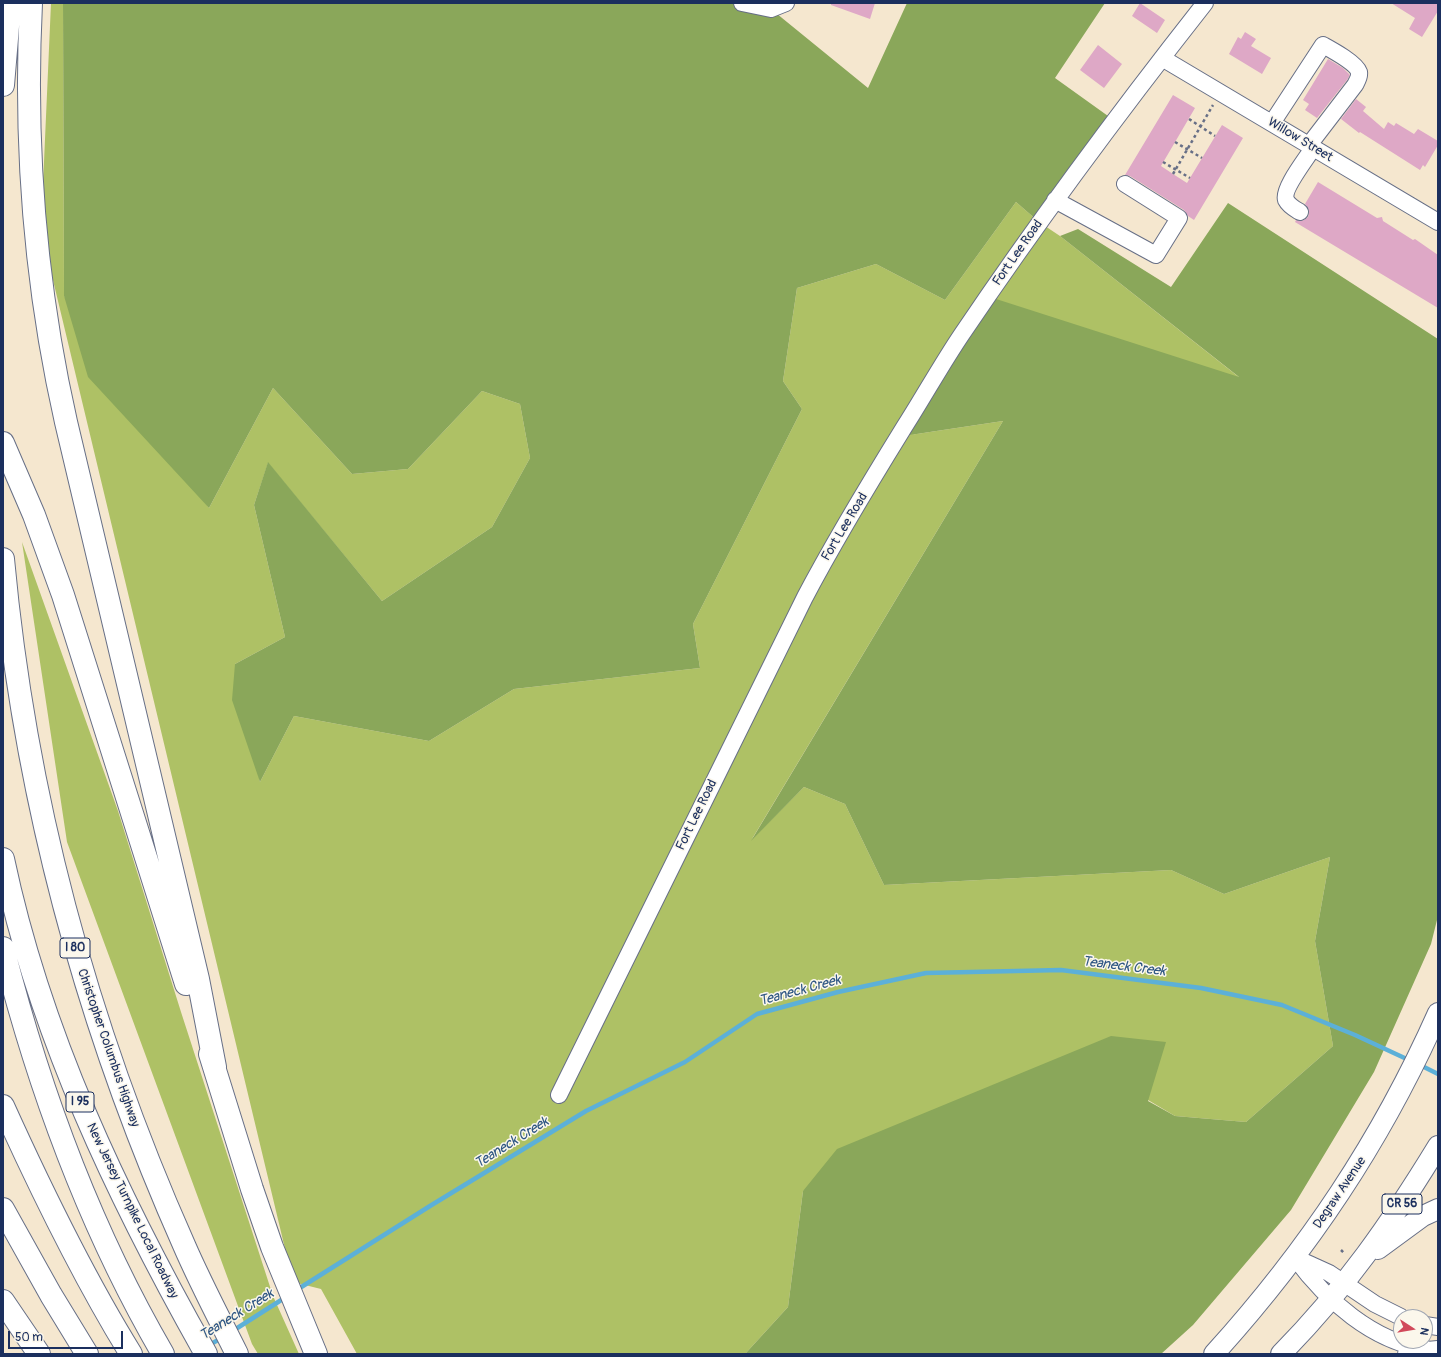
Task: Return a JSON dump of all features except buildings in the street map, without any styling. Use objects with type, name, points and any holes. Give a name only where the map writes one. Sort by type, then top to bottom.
[{"type":"highway","points":[[3,85],[10,3]]},
{"type":"highway","points":[[30,3],[29,94],[31,174],[38,258],[52,355],[66,422],[198,979],[215,1067]]},
{"type":"highway","points":[[3,443],[24,491],[53,566],[73,624],[174,946],[215,1067],[252,1189],[283,1276],[316,1354]]},
{"type":"highway","name":"Christopher Columbus Highway","points":[[3,560],[12,646],[29,750],[49,846],[70,928],[98,1023],[133,1123],[179,1235],[236,1352]]},
{"type":"highway","name":"New Jersey Turnpike Local Roadway","points":[[3,859],[22,933],[42,1000],[79,1100],[123,1197],[154,1260],[206,1354]]},
{"type":"highway","name":"I 95","points":[[3,948],[35,1063],[73,1170],[114,1262],[162,1353]]},
{"type":"highway","points":[[3,1106],[31,1167],[74,1253],[131,1354]]},
{"type":"highway","points":[[3,1209],[51,1295],[87,1354]]},
{"type":"highway","points":[[3,1301],[39,1354]]},
{"type":"main road","name":"Degraw Avenue","points":[[1214,1354],[1253,1310],[1295,1258],[1350,1178],[1384,1122],[1408,1078],[1438,1013]]},
{"type":"main road","name":"CR 56","points":[[1281,1354],[1332,1299],[1363,1260],[1399,1209],[1438,1146]]},
{"type":"main road","points":[[1363,1260],[1423,1216],[1438,1209]]},
{"type":"main road","points":[[1408,1354],[1438,1350]]},
{"type":"street","points":[[742,3],[771,9],[786,3]]},
{"type":"street","name":"Fort Lee Road","points":[[559,1095],[820,569],[883,461],[961,336],[1051,206],[1205,3]]},
{"type":"street","points":[[1272,123],[1323,44],[1351,63],[1358,70],[1359,75],[1355,85],[1311,146],[1288,188],[1286,195],[1289,205],[1300,212]]},
{"type":"street","name":"Willow Street","points":[[1162,58],[1438,222]]},
{"type":"street","points":[[1051,206],[1156,255],[1179,218],[1125,184]]},
{"type":"street","points":[[1295,1258],[1323,1270],[1393,1314]]},
{"type":"street","points":[[1295,1258],[1310,1277],[1332,1299],[1358,1320],[1392,1340],[1419,1348],[1438,1350]]},
{"type":"path","points":[[1173,174],[1221,92]]},
{"type":"path","points":[[1189,119],[1215,136]]},
{"type":"path","points":[[1175,142],[1202,158]]},
{"type":"path","points":[[1164,162],[1190,178]]},
{"type":"green space","points":[[51,3],[63,3],[64,296],[209,508],[273,388],[352,474],[408,469],[482,391],[520,404],[530,458],[492,527],[382,601],[268,463],[254,505],[285,637],[235,664],[260,782],[294,716],[429,741],[514,689],[700,668],[693,624],[802,409],[783,381],[797,288],[876,264],[945,300],[1016,202],[1039,222],[1060,236],[1240,378],[903,436],[1003,421],[752,839],[804,787],[845,804],[884,885],[1171,870],[1224,894],[1330,857],[1315,941],[1333,1046],[1246,1122],[1175,1116],[1148,1100],[803,1191],[788,1307],[745,1354],[357,1354],[321,1289],[293,1282],[41,230]]},
{"type":"green space","points":[[63,3],[742,3],[771,9],[868,88],[907,3],[1105,3],[1055,78],[1115,121],[1039,222],[1016,202],[945,300],[876,264],[797,288],[783,381],[802,409],[693,624],[700,668],[514,689],[429,741],[294,716],[260,782],[232,700],[235,664],[285,637],[254,505],[268,462],[382,601],[492,527],[530,458],[520,404],[482,391],[408,469],[352,474],[273,388],[209,508],[88,377],[64,296]]},
{"type":"green space","points":[[1228,203],[1438,339],[1438,916],[1431,944],[1374,1072],[1291,1210],[1193,1325],[1161,1354],[745,1354],[788,1307],[803,1191],[837,1149],[1111,1036],[1166,1042],[1148,1101],[1175,1116],[1246,1122],[1333,1046],[1315,941],[1330,857],[1224,894],[1171,870],[884,885],[845,804],[804,787],[751,841],[1003,421],[903,436],[993,298],[1239,377],[1060,236],[1078,229],[1171,287]]},
{"type":"green space","points":[[22,542],[118,811],[273,1296],[299,1354],[258,1354],[252,1344],[67,842]]},
{"type":"waterway","name":"Teaneck Creek","points":[[295,1291],[430,1206],[586,1111],[685,1062],[757,1014],[838,992],[926,973],[1061,970],[1201,988],[1282,1005],[1355,1035],[1411,1061]]},
{"type":"waterway","name":"Teaneck Creek","points":[[1420,1065],[1438,1074]]},
{"type":"waterway","name":"Teaneck Creek","points":[[231,1332],[286,1297]]},
{"type":"waterway","name":"Teaneck Creek","points":[[207,1346],[222,1338]]}]
